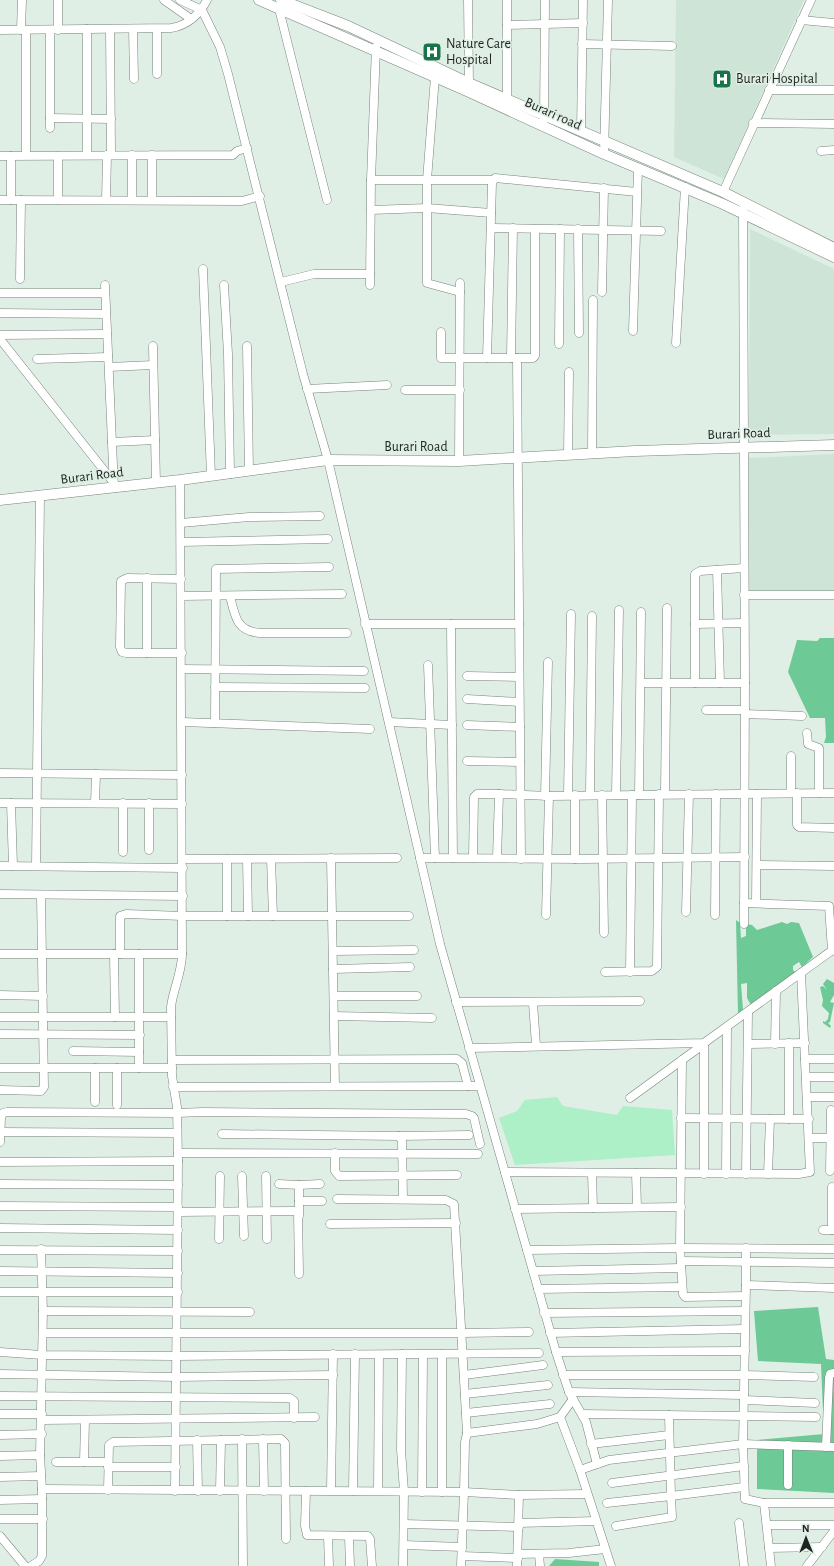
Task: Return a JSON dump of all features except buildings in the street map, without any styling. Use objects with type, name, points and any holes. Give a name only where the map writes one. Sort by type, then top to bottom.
[{"type":"main road","name":"Burari road","points":[[258,0],[280,4],[378,40],[469,83],[722,192],[743,208],[834,257]]},
{"type":"main road","name":"Burari road","points":[[280,4],[375,51],[544,125],[604,154],[685,187],[743,208],[834,248]]},
{"type":"main road","name":"Burari Road","points":[[0,500],[40,496],[114,485],[156,483],[322,461],[459,461],[743,447],[834,445]]},
{"type":"street","points":[[22,0],[24,30],[26,151]]},
{"type":"street","points":[[50,128],[54,30],[58,0]]},
{"type":"street","points":[[164,0],[196,15]]},
{"type":"street","points":[[180,0],[196,15],[220,47],[242,149],[281,282],[307,389],[322,461],[389,722],[440,944],[468,1048],[473,1086]]},
{"type":"street","points":[[0,30],[157,29],[178,27],[196,15],[207,0]]},
{"type":"street","points":[[468,0],[469,83]]},
{"type":"street","points":[[507,99],[508,0]]},
{"type":"street","points":[[544,125],[545,0]]},
{"type":"street","points":[[582,131],[583,0]]},
{"type":"street","points":[[604,154],[608,0]]},
{"type":"street","points":[[722,192],[811,0]]},
{"type":"street","points":[[280,4],[327,200]]},
{"type":"street","points":[[801,20],[834,23]]},
{"type":"street","points":[[507,25],[583,23]]},
{"type":"street","points":[[106,200],[111,119],[110,29]]},
{"type":"street","points":[[133,29],[134,79]]},
{"type":"street","points":[[157,29],[157,74]]},
{"type":"street","points":[[87,30],[87,151]]},
{"type":"street","points":[[370,285],[371,180],[375,51],[378,40]]},
{"type":"street","points":[[582,44],[672,46]]},
{"type":"street","points":[[435,77],[427,180],[427,283],[460,292]]},
{"type":"street","points":[[769,90],[834,90]]},
{"type":"street","points":[[50,118],[111,119]]},
{"type":"street","points":[[753,123],[834,124]]},
{"type":"street","points":[[0,156],[58,156],[242,149]]},
{"type":"street","points":[[0,151],[87,151],[132,155],[233,155],[242,149]]},
{"type":"street","points":[[821,151],[834,150]]},
{"type":"street","points":[[132,155],[132,200]]},
{"type":"street","points":[[152,155],[152,200]]},
{"type":"street","points":[[11,156],[11,200]]},
{"type":"street","points":[[58,156],[58,200]]},
{"type":"street","points":[[634,331],[635,230],[638,168]]},
{"type":"street","points":[[371,180],[493,180],[495,178],[506,178],[637,192]]},
{"type":"street","points":[[487,358],[493,180]]},
{"type":"street","points":[[676,342],[685,187]]},
{"type":"street","points":[[602,292],[604,188]]},
{"type":"street","points":[[0,200],[242,201],[256,198]]},
{"type":"street","points":[[20,279],[21,200]]},
{"type":"street","points":[[371,210],[426,208],[491,213]]},
{"type":"street","points":[[743,208],[745,683],[744,924]]},
{"type":"street","points":[[491,228],[661,231]]},
{"type":"street","points":[[513,228],[521,858]]},
{"type":"street","points":[[441,332],[441,358],[533,358],[536,353],[535,229]]},
{"type":"street","points":[[559,344],[560,229]]},
{"type":"street","points":[[578,229],[579,333]]},
{"type":"street","points":[[203,270],[212,476]]},
{"type":"street","points":[[281,282],[314,274],[370,274]]},
{"type":"street","points":[[459,461],[460,283]]},
{"type":"street","points":[[224,285],[228,354],[230,474]]},
{"type":"street","points":[[0,293],[105,289],[114,485]]},
{"type":"street","points":[[592,454],[593,300]]},
{"type":"street","points":[[0,313],[106,314]]},
{"type":"street","points":[[0,335],[107,334]]},
{"type":"street","points":[[0,339],[114,485]]},
{"type":"street","points":[[153,346],[156,483]]},
{"type":"street","points":[[247,346],[249,471]]},
{"type":"street","points":[[37,359],[108,358]]},
{"type":"street","points":[[109,367],[153,365]]},
{"type":"street","points":[[568,372],[568,455]]},
{"type":"street","points":[[307,389],[387,385]]},
{"type":"street","points":[[405,390],[460,390]]},
{"type":"street","points":[[112,442],[155,440]]},
{"type":"street","points":[[175,1491],[178,1292],[178,1157],[177,1111],[173,1087],[172,1068],[171,1018],[172,998],[182,969],[183,916],[182,579],[180,480]]},
{"type":"street","points":[[36,866],[40,496]]},
{"type":"street","points":[[181,523],[249,517],[320,516]]},
{"type":"street","points":[[181,542],[328,540]]},
{"type":"street","points":[[215,723],[215,572],[219,568],[328,567]]},
{"type":"street","points":[[695,683],[695,574],[700,571],[744,568]]},
{"type":"street","points":[[718,570],[720,683]]},
{"type":"street","points":[[182,579],[127,578],[121,581],[120,647],[122,652],[126,653],[182,653]]},
{"type":"street","points":[[147,578],[147,653]]},
{"type":"street","points":[[182,596],[342,594]]},
{"type":"street","points":[[744,596],[834,595]]},
{"type":"street","points":[[230,596],[237,620],[243,628],[253,632],[347,633]]},
{"type":"street","points":[[605,972],[652,971],[657,967],[658,858],[667,683],[667,608]]},
{"type":"street","points":[[616,795],[619,610]]},
{"type":"street","points":[[630,972],[632,858],[642,683],[641,612]]},
{"type":"street","points":[[571,614],[572,795],[575,859]]},
{"type":"street","points":[[590,795],[592,616]]},
{"type":"street","points":[[695,624],[744,623]]},
{"type":"street","points":[[365,624],[519,624]]},
{"type":"street","points":[[451,624],[452,858]]},
{"type":"street","points":[[546,915],[548,662]]},
{"type":"street","points":[[428,665],[435,858]]},
{"type":"street","points":[[182,669],[364,671]]},
{"type":"street","points":[[467,676],[518,677]]},
{"type":"street","points":[[642,683],[745,683]]},
{"type":"street","points":[[216,687],[365,688]]},
{"type":"street","points":[[467,699],[519,702]]},
{"type":"street","points":[[706,710],[802,716]]},
{"type":"street","points":[[182,722],[370,729]]},
{"type":"street","points":[[389,722],[452,725]]},
{"type":"street","points":[[466,725],[520,727]]},
{"type":"street","points":[[807,733],[808,744],[818,748],[819,793]]},
{"type":"street","points":[[791,756],[798,827],[834,828]]},
{"type":"street","points":[[467,761],[520,762]]},
{"type":"street","points":[[0,773],[182,775]]},
{"type":"street","points":[[95,803],[96,774]]},
{"type":"street","points":[[473,858],[474,797],[477,794],[547,796],[834,793]]},
{"type":"street","points":[[497,858],[499,794]]},
{"type":"street","points":[[686,912],[689,794]]},
{"type":"street","points":[[715,915],[716,794]]},
{"type":"street","points":[[756,903],[757,794]]},
{"type":"street","points":[[602,795],[604,933]]},
{"type":"street","points":[[0,803],[182,804]]},
{"type":"street","points":[[11,803],[12,866]]},
{"type":"street","points":[[123,803],[123,852]]},
{"type":"street","points":[[149,803],[149,850]]},
{"type":"street","points":[[420,858],[575,859],[745,857]]},
{"type":"street","points":[[331,858],[335,1086]]},
{"type":"street","points":[[183,859],[397,858]]},
{"type":"street","points":[[227,859],[227,916]]},
{"type":"street","points":[[248,859],[248,916]]},
{"type":"street","points":[[271,859],[273,916]]},
{"type":"street","points":[[757,865],[834,866]]},
{"type":"street","points":[[0,866],[183,868]]},
{"type":"street","points":[[0,894],[183,896]]},
{"type":"street","points":[[0,1090],[43,1090],[44,1033],[41,895]]},
{"type":"street","points":[[630,1098],[833,950],[829,906],[744,903]]},
{"type":"street","points":[[115,1017],[117,954],[120,920],[123,914],[183,916],[408,916]]},
{"type":"street","points":[[333,951],[414,950]]},
{"type":"street","points":[[0,954],[182,954]]},
{"type":"street","points":[[139,954],[139,1068]]},
{"type":"street","points":[[333,969],[410,967]]},
{"type":"street","points":[[505,1172],[806,1174],[810,1172],[810,1138],[801,973]]},
{"type":"street","points":[[775,1044],[776,991]]},
{"type":"street","points":[[0,995],[43,996]]},
{"type":"street","points":[[334,996],[416,996]]},
{"type":"street","points":[[456,1002],[534,1003],[640,1001]]},
{"type":"street","points":[[534,1003],[536,1045]]},
{"type":"street","points":[[746,1174],[748,1012]]},
{"type":"street","points":[[334,1016],[432,1018]]},
{"type":"street","points":[[0,1017],[171,1018]]},
{"type":"street","points":[[726,1174],[727,1027]]},
{"type":"street","points":[[0,1034],[44,1033],[140,1035]]},
{"type":"street","points":[[468,1048],[536,1045],[704,1043]]},
{"type":"street","points":[[704,1043],[704,1174]]},
{"type":"street","points":[[789,1043],[790,1119]]},
{"type":"street","points":[[748,1044],[805,1043]]},
{"type":"street","points":[[73,1051],[139,1052]]},
{"type":"street","points":[[172,1060],[457,1058],[462,1063],[473,1086],[505,1172],[550,1333],[571,1396],[582,1414],[597,1464]]},
{"type":"street","points":[[806,1059],[834,1059]]},
{"type":"street","points":[[682,1060],[680,1248],[682,1294],[685,1297],[745,1296]]},
{"type":"street","points":[[0,1068],[172,1068]]},
{"type":"street","points":[[95,1068],[95,1102]]},
{"type":"street","points":[[117,1104],[118,1068]]},
{"type":"street","points":[[806,1077],[834,1077]]},
{"type":"street","points":[[173,1087],[473,1086]]},
{"type":"street","points":[[808,1097],[834,1097]]},
{"type":"street","points":[[830,1171],[832,1138],[831,1110]]},
{"type":"street","points":[[0,1142],[2,1115],[10,1111],[177,1111],[466,1114],[474,1118],[480,1144]]},
{"type":"street","points":[[681,1118],[809,1119]]},
{"type":"street","points":[[768,1174],[770,1119]]},
{"type":"street","points":[[0,1132],[177,1133]]},
{"type":"street","points":[[222,1134],[399,1136],[469,1135]]},
{"type":"street","points":[[399,1136],[402,1141],[403,1200]]},
{"type":"street","points":[[810,1138],[832,1138]]},
{"type":"street","points":[[335,1153],[335,1171],[339,1176],[457,1175]]},
{"type":"street","points":[[0,1162],[335,1153],[478,1154]]},
{"type":"street","points":[[592,1173],[593,1208]]},
{"type":"street","points":[[636,1173],[637,1208]]},
{"type":"street","points":[[219,1239],[220,1176]]},
{"type":"street","points":[[242,1176],[244,1236]]},
{"type":"street","points":[[266,1176],[267,1239]]},
{"type":"street","points":[[0,1184],[178,1185]]},
{"type":"street","points":[[279,1184],[320,1184]]},
{"type":"street","points":[[299,1185],[299,1274]]},
{"type":"street","points":[[823,1230],[833,1230],[830,1187]]},
{"type":"street","points":[[337,1199],[451,1201],[455,1208],[467,1433],[465,1442],[461,1566]]},
{"type":"street","points":[[299,1201],[322,1201]]},
{"type":"street","points":[[0,1206],[220,1211],[294,1210],[298,1212],[299,1216]]},
{"type":"street","points":[[515,1209],[681,1207]]},
{"type":"street","points":[[330,1224],[456,1223]]},
{"type":"street","points":[[0,1228],[178,1230]]},
{"type":"street","points":[[527,1250],[680,1248],[834,1249]]},
{"type":"street","points":[[746,1248],[743,1415],[744,1487],[746,1500],[764,1503],[834,1503]]},
{"type":"street","points":[[0,1250],[41,1249],[178,1251]]},
{"type":"street","points":[[31,1566],[39,1561],[42,1556],[42,1489],[40,1455],[42,1434],[43,1292],[41,1249]]},
{"type":"street","points":[[533,1271],[746,1261],[834,1263]]},
{"type":"street","points":[[0,1271],[178,1273]]},
{"type":"street","points":[[746,1285],[834,1288]]},
{"type":"street","points":[[538,1288],[682,1287]]},
{"type":"street","points":[[0,1292],[178,1292]]},
{"type":"street","points":[[43,1311],[177,1313],[250,1312]]},
{"type":"street","points":[[544,1313],[744,1311]]},
{"type":"street","points":[[550,1333],[744,1329]]},
{"type":"street","points":[[43,1333],[529,1332]]},
{"type":"street","points":[[556,1352],[744,1351]]},
{"type":"street","points":[[0,1352],[42,1355],[176,1356],[539,1353]]},
{"type":"street","points":[[331,1490],[333,1354]]},
{"type":"street","points":[[353,1490],[355,1354]]},
{"type":"street","points":[[402,1354],[401,1450],[404,1491],[403,1566]]},
{"type":"street","points":[[442,1354],[442,1492]]},
{"type":"street","points":[[378,1491],[379,1355]]},
{"type":"street","points":[[422,1492],[423,1355]]},
{"type":"street","points":[[464,1375],[543,1365]]},
{"type":"street","points":[[580,1470],[609,1460],[743,1444],[830,1447],[829,1378],[830,1374],[834,1373]]},
{"type":"street","points":[[0,1374],[176,1377],[333,1376]]},
{"type":"street","points":[[563,1374],[814,1377]]},
{"type":"street","points":[[465,1394],[548,1385]]},
{"type":"street","points":[[0,1396],[290,1398],[294,1401],[294,1418]]},
{"type":"street","points":[[571,1396],[744,1398],[815,1403]]},
{"type":"street","points":[[467,1433],[537,1424],[560,1416],[571,1396]]},
{"type":"street","points":[[466,1413],[550,1404]]},
{"type":"street","points":[[0,1414],[85,1420],[315,1417]]},
{"type":"street","points":[[582,1414],[816,1417]]},
{"type":"street","points":[[616,1526],[670,1518],[672,1516],[668,1452],[669,1414]]},
{"type":"street","points":[[560,1416],[580,1470],[611,1566]]},
{"type":"street","points":[[84,1462],[85,1420]]},
{"type":"street","points":[[0,1435],[42,1434]]},
{"type":"street","points":[[592,1444],[668,1435]]},
{"type":"street","points":[[242,1439],[243,1566]]},
{"type":"street","points":[[108,1490],[109,1444],[113,1442],[242,1439],[284,1440],[286,1539]]},
{"type":"street","points":[[263,1439],[264,1491]]},
{"type":"street","points":[[197,1440],[198,1491]]},
{"type":"street","points":[[220,1491],[221,1440]]},
{"type":"street","points":[[788,1445],[788,1485]]},
{"type":"street","points":[[0,1456],[40,1455]]},
{"type":"street","points":[[56,1462],[176,1467]]},
{"type":"street","points":[[612,1483],[744,1466]]},
{"type":"street","points":[[0,1477],[41,1476]]},
{"type":"street","points":[[607,1503],[744,1487]]},
{"type":"street","points":[[42,1489],[175,1491],[353,1490],[464,1492],[519,1495],[588,1494]]},
{"type":"street","points":[[306,1490],[305,1532],[307,1535],[366,1535],[370,1537],[372,1566]]},
{"type":"street","points":[[518,1559],[519,1495]]},
{"type":"street","points":[[0,1500],[42,1499]]},
{"type":"street","points":[[764,1503],[771,1566]]},
{"type":"street","points":[[0,1519],[42,1519]]},
{"type":"street","points":[[404,1524],[463,1526],[596,1521]]},
{"type":"street","points":[[738,1523],[744,1566]]},
{"type":"street","points":[[766,1525],[834,1525]]},
{"type":"street","points":[[807,1566],[834,1531]]},
{"type":"street","points":[[0,1536],[24,1566]]},
{"type":"street","points":[[328,1536],[329,1566]]},
{"type":"street","points":[[348,1536],[350,1566]]},
{"type":"street","points":[[404,1545],[462,1547]]},
{"type":"street","points":[[769,1548],[822,1547]]},
{"type":"street","points":[[462,1556],[518,1559],[539,1554],[605,1549]]},
{"type":"street","points":[[539,1554],[540,1566]]},
{"type":"shaded area","name":"Burari Hospital","points":[[676,0],[804,0],[724,179],[674,157]]},
{"type":"shaded area","points":[[750,229],[834,269],[834,434],[749,435]]},
{"type":"shaded area","points":[[834,454],[834,592],[748,591],[749,458]]},
{"type":"shaded area","points":[[820,638],[834,638],[834,743],[824,743],[826,737],[825,718],[810,718],[788,672],[797,640],[817,641]]},
{"type":"shaded area","points":[[736,920],[740,923],[741,938],[746,936],[746,924],[752,925],[757,930],[782,922],[787,924],[791,922],[799,923],[813,957],[802,967],[799,962],[793,966],[793,970],[795,972],[751,1005],[747,998],[747,983],[741,984],[743,1010],[738,1015]]},
{"type":"shaded area","points":[[827,979],[834,983],[834,995],[830,1002],[834,1003],[830,1022],[828,1023],[831,1026],[830,1028],[823,1023],[823,1021],[825,1022],[828,1019],[829,1013],[822,1006],[823,1000],[820,987],[823,986],[827,990],[823,984]]},
{"type":"shaded area","points":[[557,1097],[563,1106],[617,1115],[623,1106],[672,1110],[675,1155],[515,1165],[499,1118],[517,1111],[525,1100]]},
{"type":"shaded area","points":[[818,1307],[826,1359],[834,1360],[834,1493],[757,1489],[757,1440],[824,1434],[821,1364],[758,1361],[754,1311]]},
{"type":"shaded area","points":[[555,1559],[599,1562],[599,1566],[549,1566]]},
{"type":"place","name":"Nature Care Hospital","points":[[432,52]]},
{"type":"place","name":"Burari Hospital","points":[[722,79]]}]
